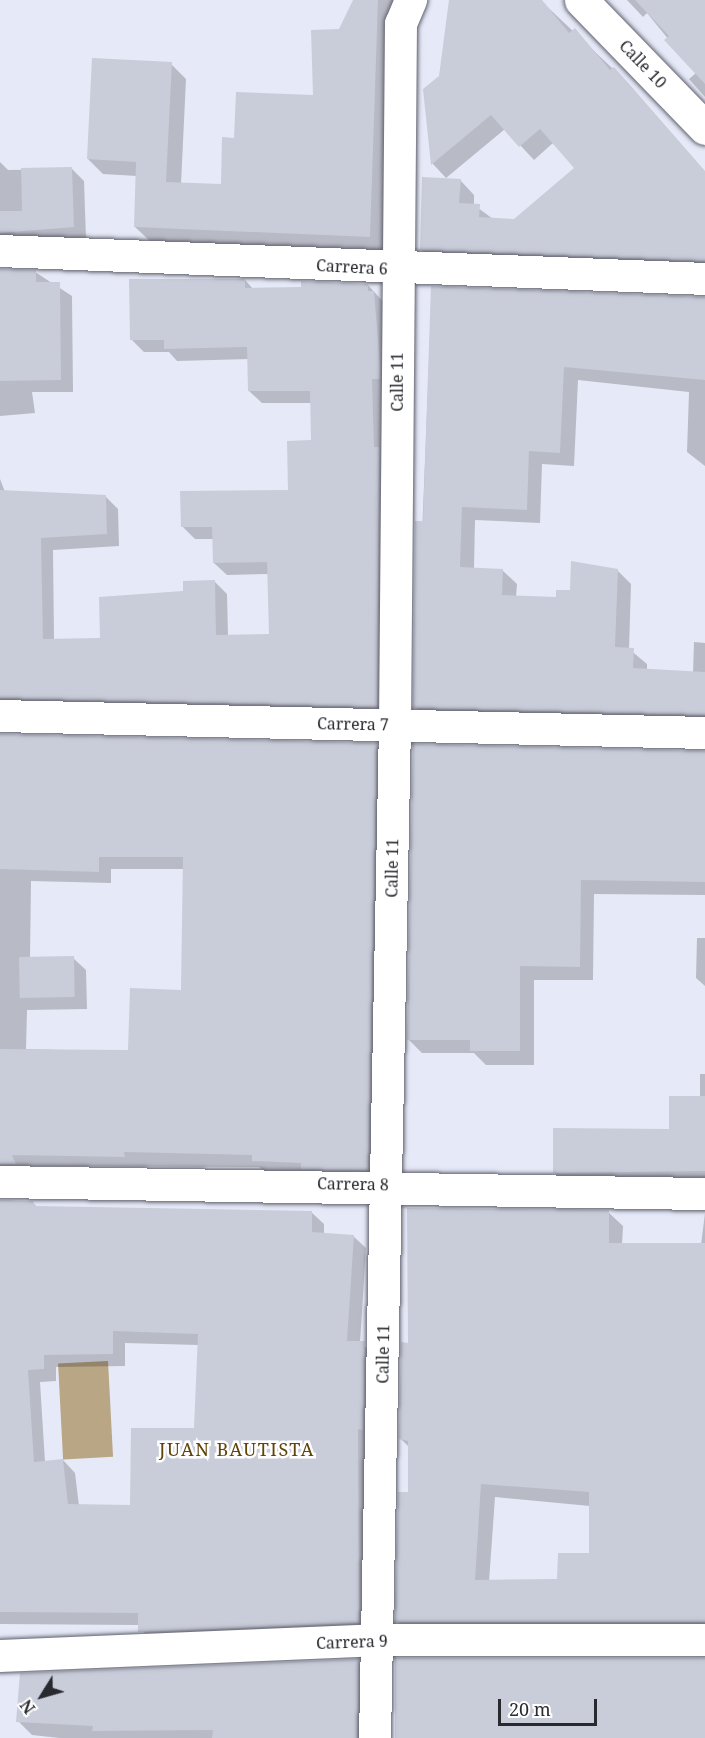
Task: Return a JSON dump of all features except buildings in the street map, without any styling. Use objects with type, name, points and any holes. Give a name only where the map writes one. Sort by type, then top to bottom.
[{"type":"main road","name":"Calle 10","points":[[582,0],[705,128]]},
{"type":"street","name":"Calle 11","points":[[375,1738],[395,725],[401,24],[411,0]]},
{"type":"street","name":"Carrera 6","points":[[0,251],[398,269],[705,279]]},
{"type":"street","name":"Carrera 7","points":[[0,716],[705,733]]},
{"type":"street","name":"Carrera 8","points":[[0,1182],[387,1184],[705,1194]]},
{"type":"street","name":"Carrera 9","points":[[0,1656],[376,1640],[705,1640]]},
{"type":"shaded area","points":[[108,1361],[113,1457],[63,1459],[58,1364]]},
{"type":"district","name":"JUAN BAUTISTA","points":[[237,1449]]}]
